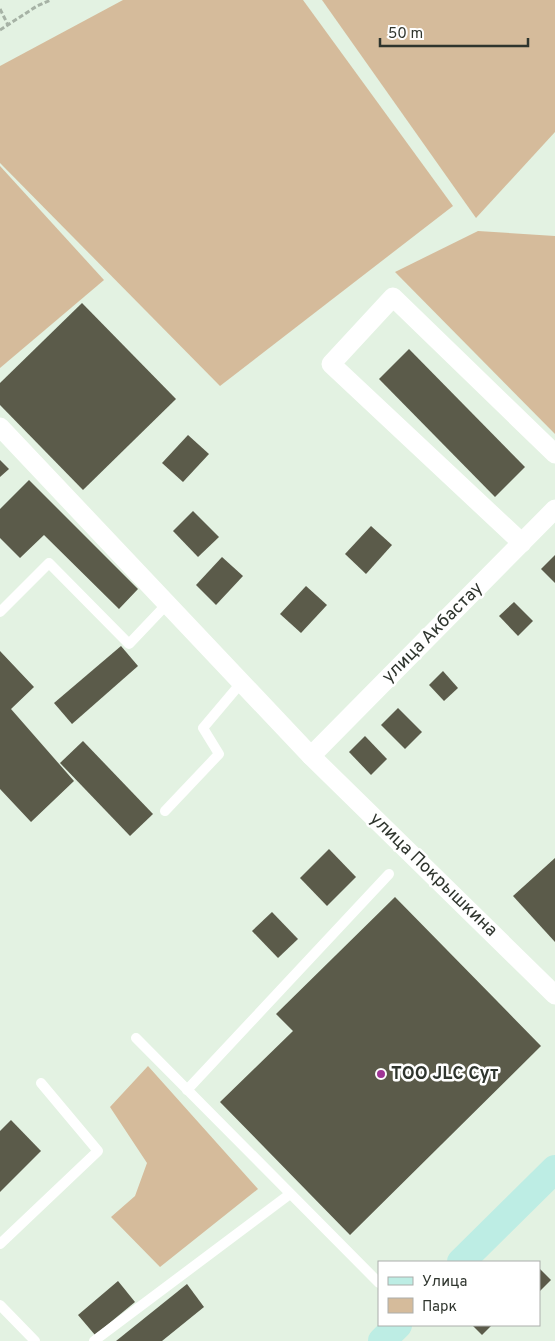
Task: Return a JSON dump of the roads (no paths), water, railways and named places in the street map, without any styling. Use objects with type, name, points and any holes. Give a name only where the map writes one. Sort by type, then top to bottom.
[{"type":"street","points":[[522,543],[331,364],[393,297],[555,454]]},
{"type":"street","name":"улица Покрышкина","points":[[0,428],[310,756],[555,995]]},
{"type":"street","name":"улица Акбастау","points":[[310,756],[555,510]]},
{"type":"street","points":[[462,1261],[555,1169]]},
{"type":"street","points":[[382,1341],[397,1326]]},
{"type":"lane","points":[[0,612],[49,563],[129,644],[167,604]]},
{"type":"lane","points":[[165,812],[219,754],[203,728],[241,683]]},
{"type":"lane","points":[[187,1090],[389,874]]},
{"type":"lane","points":[[136,1038],[378,1282]]},
{"type":"lane","points":[[0,1244],[98,1151],[41,1083]]},
{"type":"lane","points":[[94,1341],[290,1194]]},
{"type":"lane","points":[[0,1305],[35,1341]]},
{"type":"place","name":"ТОО JLC Сут","points":[[381,1074]]}]
